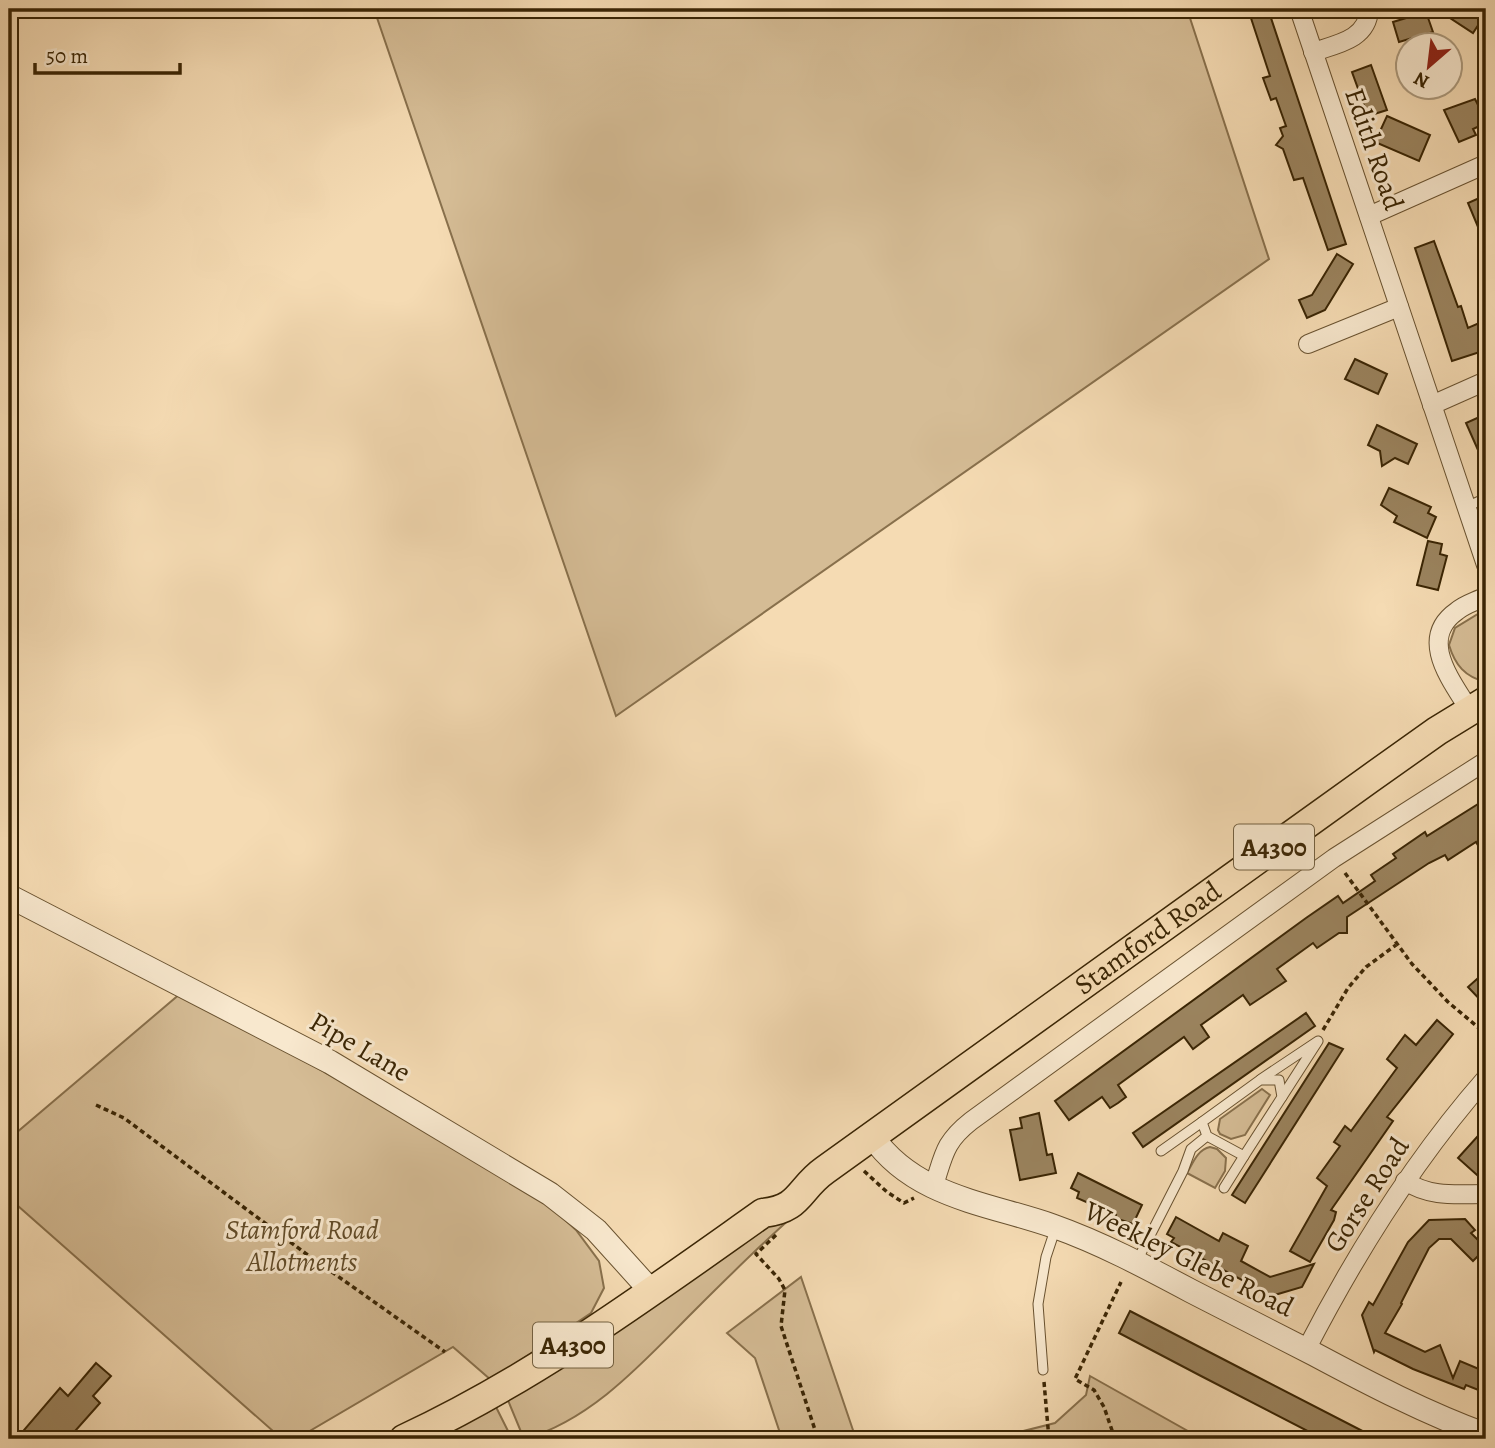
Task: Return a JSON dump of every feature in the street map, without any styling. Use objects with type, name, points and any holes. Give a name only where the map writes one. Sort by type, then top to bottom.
[{"type":"main road","name":"Stamford Road","points":[[404,1439],[492,1395],[556,1357],[763,1213],[780,1211],[800,1197],[811,1180],[1368,779],[1478,706]]},
{"type":"street","name":"Edith Road","points":[[1301,9],[1313,52],[1486,565]]},
{"type":"street","points":[[1313,52],[1350,39],[1365,29],[1369,9]]},
{"type":"street","points":[[1368,216],[1486,164]]},
{"type":"street","points":[[1308,344],[1399,307]]},
{"type":"street","points":[[1432,405],[1486,382]]},
{"type":"street","points":[[1478,706],[1440,659],[1437,647],[1441,631],[1456,611],[1486,596]]},
{"type":"street","name":"Stamford Road","points":[[933,1188],[945,1150],[955,1134],[971,1121],[1334,858],[1486,761]]},
{"type":"street","name":"Pipe Lane","points":[[9,896],[330,1062],[550,1194],[596,1230],[652,1292]]},
{"type":"street","name":"Gorse Road","points":[[1306,1350],[1368,1238],[1405,1181],[1486,1078]]},
{"type":"street","name":"Weekley Glebe Road","points":[[872,1136],[889,1158],[933,1188],[1056,1227],[1136,1262],[1430,1413],[1486,1434]]},
{"type":"street","points":[[1405,1181],[1432,1194],[1486,1194]]},
{"type":"lane","points":[[1466,507],[1486,498]]},
{"type":"lane","points":[[1161,1151],[1318,1041]]},
{"type":"lane","points":[[1224,1188],[1318,1041]]},
{"type":"lane","points":[[1260,1080],[1279,1080],[1282,1097]]},
{"type":"lane","points":[[1202,1122],[1206,1136],[1244,1156]]},
{"type":"lane","points":[[1136,1262],[1183,1171],[1191,1149],[1206,1136]]},
{"type":"lane","points":[[1043,1370],[1038,1304],[1046,1257],[1056,1227]]},
{"type":"path","points":[[1340,867],[1396,945],[1448,1002],[1486,1034]]},
{"type":"path","points":[[1318,1041],[1348,988],[1366,967],[1396,945]]},
{"type":"path","points":[[96,1105],[124,1118],[305,1253],[445,1352]]},
{"type":"path","points":[[861,1168],[887,1192],[904,1203]]},
{"type":"path","points":[[757,1254],[785,1290],[781,1326],[818,1439]]},
{"type":"path","points":[[1115,1439],[1104,1407],[1094,1390],[1075,1379],[1121,1282]]},
{"type":"path","points":[[1043,1370],[1049,1439]]},
{"type":"green space","points":[[374,9],[1187,9],[1269,259],[616,716]]},
{"type":"green space","points":[[1486,609],[1486,682],[1472,677],[1462,669],[1454,659],[1449,645],[1455,628]]},
{"type":"green space","name":"Stamford Road Allotments","points":[[181,993],[381,1103],[551,1207],[576,1230],[599,1261],[604,1288],[591,1313],[491,1380],[453,1347],[296,1439],[282,1439],[9,1198],[9,1139]]},
{"type":"green space","points":[[1262,1089],[1270,1095],[1245,1135],[1231,1139],[1220,1134],[1220,1119]]},
{"type":"green space","points":[[1210,1147],[1217,1149],[1226,1158],[1225,1171],[1215,1188],[1187,1173],[1199,1154]]},
{"type":"green space","points":[[786,1212],[791,1218],[617,1386],[573,1418],[524,1439],[507,1398]]},
{"type":"green space","points":[[801,1277],[856,1439],[782,1439],[755,1358],[727,1333]]},
{"type":"green space","points":[[1090,1376],[1202,1439],[992,1439],[1055,1423],[1086,1395]]},
{"type":"green space","points":[[496,1407],[512,1439],[428,1439]]},
{"type":"building","points":[[1248,9],[1268,9],[1346,244],[1328,250],[1303,178],[1294,180],[1283,149],[1276,145],[1283,136],[1280,128],[1286,126],[1276,98],[1271,100],[1263,78],[1270,76]]},
{"type":"building","points":[[1462,9],[1486,9],[1473,33],[1444,14]]},
{"type":"building","points":[[1426,12],[1433,32],[1396,32],[1393,22]]},
{"type":"building","points":[[1371,65],[1387,110],[1368,116],[1352,72]]},
{"type":"building","points":[[1475,99],[1478,105],[1486,102],[1486,123],[1473,129],[1476,135],[1459,142],[1444,110]]},
{"type":"building","points":[[1387,116],[1430,135],[1419,161],[1375,142]]},
{"type":"building","points":[[1486,195],[1486,246],[1468,203]]},
{"type":"building","points":[[1434,241],[1468,328],[1486,320],[1486,350],[1452,361],[1415,248]]},
{"type":"building","points":[[1337,254],[1353,264],[1325,310],[1307,318],[1299,300],[1312,295]]},
{"type":"building","points":[[1355,359],[1387,374],[1378,394],[1345,379]]},
{"type":"building","points":[[1486,414],[1486,468],[1466,423]]},
{"type":"building","points":[[1377,425],[1417,444],[1408,464],[1395,458],[1382,466],[1380,451],[1368,445]]},
{"type":"building","points":[[1389,488],[1431,507],[1428,513],[1436,517],[1427,538],[1394,522],[1397,516],[1381,505]]},
{"type":"building","points":[[1428,541],[1442,544],[1440,554],[1447,556],[1438,590],[1417,585]]},
{"type":"building","points":[[1486,799],[1486,859],[1476,842],[1448,860],[1445,855],[1429,863],[1347,917],[1347,933],[1339,933],[1317,948],[1313,943],[1277,969],[1286,981],[1250,1005],[1243,995],[1201,1025],[1209,1037],[1193,1049],[1184,1037],[1118,1085],[1126,1097],[1110,1108],[1102,1097],[1069,1120],[1055,1101],[1338,896],[1343,903],[1375,881],[1371,875],[1396,858],[1393,854],[1425,832],[1427,836]]},
{"type":"building","points":[[1486,971],[1486,1006],[1468,987]]},
{"type":"building","points":[[1306,1013],[1315,1026],[1143,1147],[1133,1133]]},
{"type":"building","points":[[1437,1020],[1453,1034],[1387,1117],[1393,1121],[1331,1210],[1336,1212],[1334,1220],[1310,1262],[1290,1251],[1327,1186],[1317,1178],[1340,1146],[1334,1142],[1345,1126],[1351,1131],[1397,1068],[1387,1059],[1405,1035],[1416,1045]]},
{"type":"building","points":[[1329,1043],[1343,1049],[1245,1203],[1232,1195]]},
{"type":"building","points":[[1039,1113],[1047,1155],[1052,1154],[1056,1173],[1020,1180],[1010,1130],[1022,1128],[1020,1118]]},
{"type":"building","points":[[1486,1127],[1486,1183],[1458,1158]]},
{"type":"building","points":[[1078,1173],[1142,1205],[1133,1224],[1115,1218],[1116,1215],[1077,1198],[1079,1192],[1071,1188]]},
{"type":"building","points":[[1176,1217],[1219,1241],[1223,1233],[1248,1246],[1241,1261],[1270,1277],[1314,1264],[1302,1287],[1268,1297],[1255,1290],[1257,1288],[1171,1242],[1174,1238],[1167,1234]]},
{"type":"building","points":[[1465,1219],[1475,1230],[1471,1233],[1486,1248],[1473,1261],[1451,1239],[1439,1239],[1429,1248],[1385,1333],[1425,1352],[1440,1345],[1453,1378],[1460,1361],[1486,1372],[1486,1393],[1466,1385],[1464,1389],[1413,1369],[1375,1350],[1374,1352],[1362,1315],[1369,1302],[1373,1305],[1408,1242],[1429,1220]]},
{"type":"building","points":[[1130,1311],[1378,1439],[1323,1439],[1119,1333]]},
{"type":"building","points":[[96,1363],[111,1376],[93,1396],[100,1403],[68,1439],[35,1439],[24,1430],[60,1388],[68,1396]]}]
